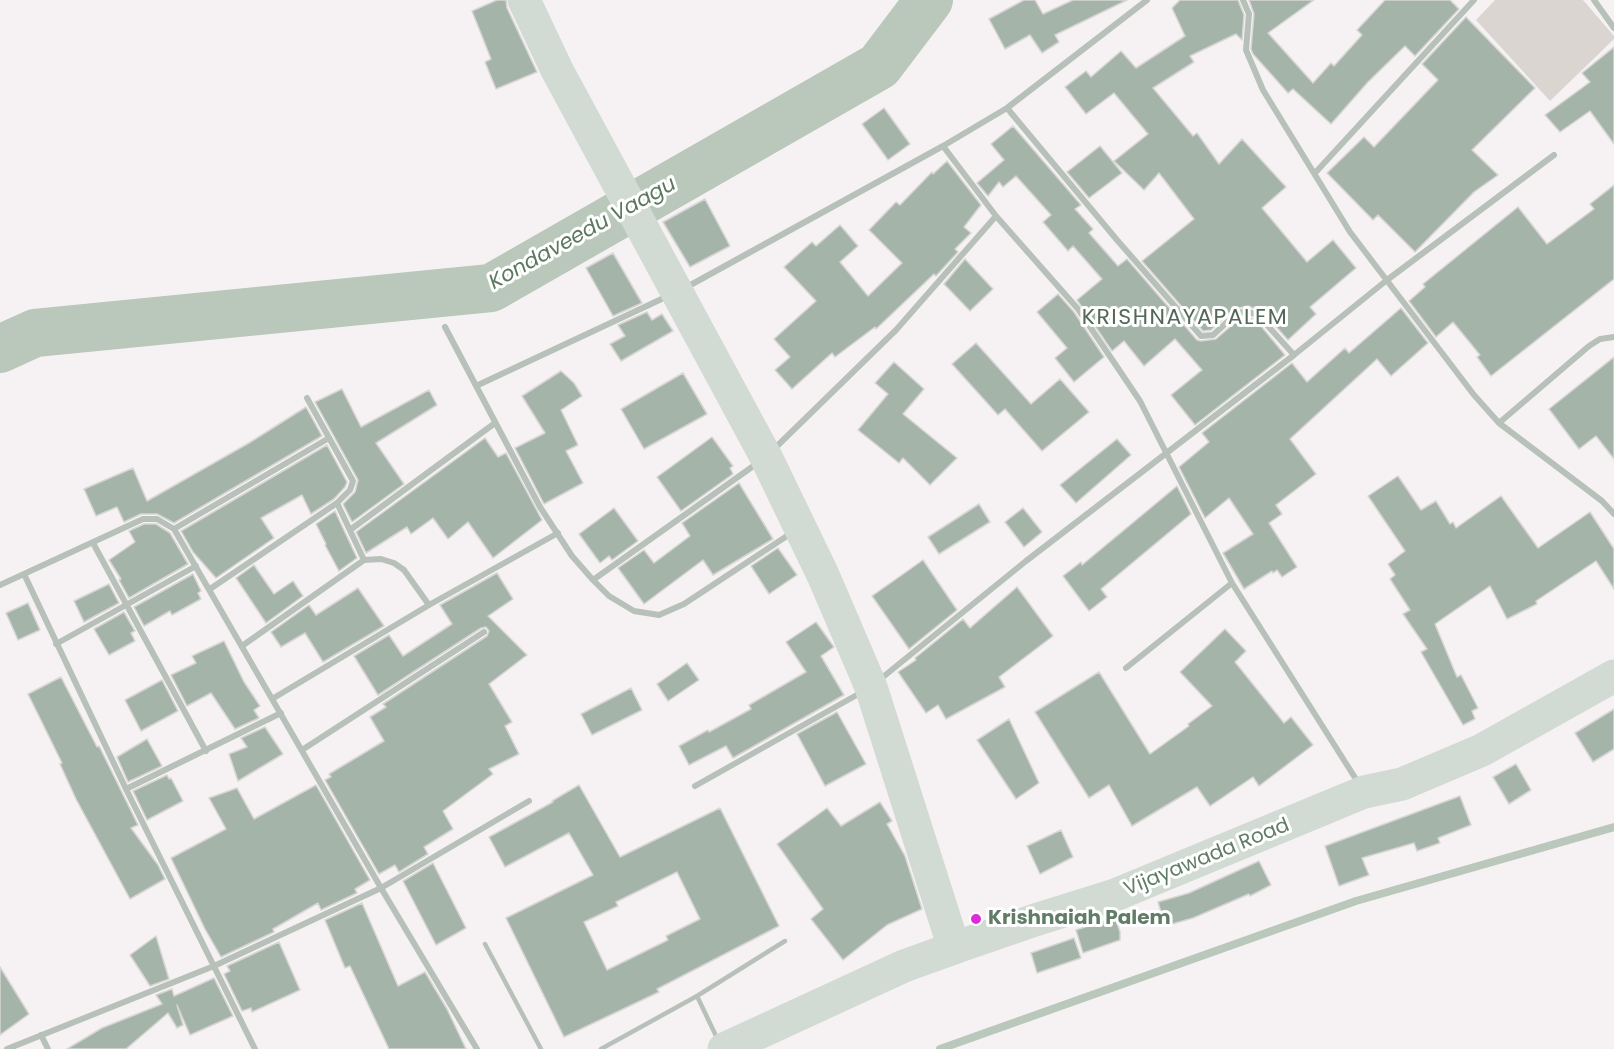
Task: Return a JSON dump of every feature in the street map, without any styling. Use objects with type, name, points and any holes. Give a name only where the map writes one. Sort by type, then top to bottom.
[{"type":"main road","points":[[524,0],[557,70],[675,293],[766,457],[801,527],[871,687],[954,948]]},
{"type":"main road","name":"Vijayawada Road","points":[[723,1049],[904,966],[1115,895],[1364,792],[1402,784],[1482,750],[1614,676]]},
{"type":"street","points":[[476,386],[675,293],[943,146],[1007,108],[1147,0]]},
{"type":"street","points":[[1243,0],[1250,14],[1246,50],[1263,90],[1350,232],[1474,395],[1499,423],[1602,501],[1614,514]]},
{"type":"street","points":[[1315,173],[1474,0]]},
{"type":"street","points":[[1594,0],[1614,28]]},
{"type":"street","points":[[1007,108],[1201,336],[1213,335],[1236,314],[1248,311],[1259,316],[1294,355]]},
{"type":"street","points":[[943,146],[996,216],[1078,309],[1140,400],[1165,454],[1232,583],[1364,792]]},
{"type":"street","points":[[694,786],[871,687],[1026,561],[1294,355],[1387,280],[1554,155]]},
{"type":"street","points":[[593,580],[766,457],[896,330],[996,216]]},
{"type":"street","points":[[445,327],[540,507],[572,556],[609,596],[634,611],[659,615],[684,604],[801,527]]},
{"type":"street","points":[[1499,423],[1589,346],[1600,339],[1614,337]]},
{"type":"street","points":[[210,589],[337,503],[350,490],[353,481],[307,398]]},
{"type":"street","points":[[350,530],[495,423]]},
{"type":"street","points":[[174,528],[329,438]]},
{"type":"street","points":[[337,503],[364,560]]},
{"type":"street","points":[[0,585],[143,519],[157,519],[174,528],[381,888],[477,1049]]},
{"type":"street","points":[[272,699],[429,605],[558,533]]},
{"type":"street","points":[[93,543],[206,751]]},
{"type":"street","points":[[243,646],[364,560],[381,559],[394,563],[404,570],[429,605]]},
{"type":"street","points":[[56,644],[196,566]]},
{"type":"street","points":[[24,574],[126,789],[255,1049]]},
{"type":"street","points":[[1126,668],[1232,583]]},
{"type":"street","points":[[302,750],[484,632]]},
{"type":"street","points":[[126,789],[281,713]]},
{"type":"street","points":[[7,1049],[214,966],[381,888],[529,801]]},
{"type":"street","points":[[41,1035],[48,1049]]},
{"type":"lane","points":[[601,1049],[697,996],[784,941]]},
{"type":"lane","points":[[485,945],[541,1049]]},
{"type":"lane","points":[[697,996],[723,1049]]},
{"type":"shaded area","points":[[1495,0],[1583,0],[1614,36],[1614,39],[1550,101],[1476,20]]},
{"type":"building","points":[[497,0],[506,0],[507,8],[537,72],[496,89],[485,62],[491,59],[472,11]]},
{"type":"building","points":[[1024,0],[1035,0],[1043,14],[1073,0],[1127,0],[1055,35],[1059,42],[1042,53],[1030,35],[1005,49],[989,19]]},
{"type":"building","points":[[1180,0],[1238,0],[1244,15],[1242,40],[1236,34],[1190,56],[1194,62],[1153,88],[1193,136],[1197,133],[1219,164],[1242,139],[1286,187],[1262,208],[1307,262],[1333,240],[1356,268],[1310,307],[1316,314],[1288,340],[1263,312],[1248,306],[1234,309],[1211,330],[1203,331],[1142,261],[1194,219],[1159,173],[1144,190],[1114,161],[1148,134],[1114,93],[1086,114],[1065,87],[1086,71],[1091,77],[1121,51],[1136,68],[1185,36],[1172,8]]},
{"type":"building","points":[[1249,0],[1314,0],[1268,33],[1313,83],[1331,63],[1334,66],[1362,35],[1357,30],[1385,0],[1450,0],[1459,9],[1415,56],[1405,46],[1368,82],[1331,124],[1293,89],[1288,93],[1253,54],[1251,49],[1254,14]]},
{"type":"building","points":[[1466,17],[1535,88],[1472,150],[1498,175],[1474,192],[1415,252],[1378,215],[1373,220],[1327,173],[1364,137],[1374,147],[1438,80],[1422,64]]},
{"type":"building","points":[[1614,47],[1614,144],[1590,111],[1560,132],[1545,115],[1590,82],[1582,73]]},
{"type":"building","points":[[884,108],[910,144],[888,160],[862,124]]},
{"type":"building","points":[[1013,126],[1081,205],[1075,209],[1093,229],[1089,233],[1118,266],[1127,259],[1197,340],[1216,339],[1239,319],[1247,317],[1256,320],[1285,355],[1195,425],[1171,395],[1202,370],[1175,339],[1144,366],[1124,341],[1112,351],[1077,300],[1102,279],[1073,246],[1068,251],[1043,222],[1051,215],[1016,176],[1003,187],[999,182],[988,196],[977,183],[1004,160],[991,144]]},
{"type":"building","points":[[1100,146],[1122,173],[1089,198],[1067,172]]},
{"type":"building","points":[[947,161],[981,205],[964,227],[971,233],[955,249],[958,252],[936,276],[934,274],[876,329],[875,327],[835,357],[832,353],[792,389],[775,370],[790,357],[774,339],[816,301],[784,267],[812,242],[816,246],[840,225],[858,246],[840,262],[868,296],[902,263],[869,230],[896,202],[900,205],[932,172],[933,174]]},
{"type":"building","points":[[1614,185],[1614,279],[1491,376],[1477,357],[1480,355],[1453,322],[1436,337],[1409,301],[1425,287],[1423,284],[1518,207],[1547,244],[1594,209],[1590,204]]},
{"type":"building","points":[[705,199],[730,246],[690,267],[663,222]]},
{"type":"building","points":[[613,253],[642,303],[613,316],[586,268]]},
{"type":"building","points":[[965,259],[993,289],[970,311],[944,284]]},
{"type":"building","points":[[1058,294],[1074,312],[1104,357],[1074,382],[1055,358],[1067,348],[1037,312]]},
{"type":"building","points":[[1401,308],[1428,343],[1391,376],[1377,359],[1290,439],[1316,474],[1276,505],[1282,514],[1269,523],[1297,567],[1282,577],[1277,570],[1273,573],[1272,571],[1244,589],[1223,553],[1253,534],[1229,498],[1205,518],[1179,467],[1209,442],[1202,433],[1292,363],[1307,382],[1345,348],[1349,353]]},
{"type":"building","points":[[647,312],[652,320],[662,314],[673,331],[621,361],[610,344],[625,336],[618,325]]},
{"type":"building","points":[[976,343],[1031,404],[1060,379],[1089,412],[1042,451],[1005,409],[998,415],[952,364]]},
{"type":"building","points":[[1614,357],[1614,459],[1596,436],[1579,449],[1549,409]]},
{"type":"building","points":[[894,362],[924,389],[903,414],[957,458],[930,485],[903,458],[899,463],[858,430],[888,394],[875,383]]},
{"type":"building","points":[[561,371],[574,383],[582,396],[561,410],[578,445],[566,451],[583,483],[544,504],[515,448],[545,433],[522,396]]},
{"type":"building","points":[[683,373],[707,414],[644,449],[621,409]]},
{"type":"building","points":[[342,389],[361,427],[429,390],[437,405],[376,443],[404,484],[352,522],[343,504],[355,492],[358,480],[315,402]]},
{"type":"building","points":[[306,407],[322,436],[174,523],[157,514],[141,514],[124,522],[117,507],[96,516],[84,489],[133,468],[147,501],[249,443]]},
{"type":"building","points":[[712,437],[733,466],[730,468],[733,474],[681,511],[657,477]]},
{"type":"building","points":[[485,438],[498,457],[506,453],[542,520],[493,558],[468,522],[448,539],[433,518],[411,534],[407,527],[366,553],[356,532]]},
{"type":"building","points":[[1117,439],[1131,455],[1076,503],[1060,485]]},
{"type":"building","points":[[327,445],[347,482],[345,487],[334,499],[311,514],[302,495],[261,518],[274,538],[216,578],[193,552],[181,531]]},
{"type":"building","points":[[1398,476],[1421,510],[1436,501],[1450,524],[1453,522],[1456,528],[1501,496],[1538,548],[1590,512],[1614,549],[1614,589],[1596,561],[1536,601],[1537,604],[1507,619],[1490,586],[1435,624],[1457,677],[1461,675],[1478,708],[1472,711],[1475,719],[1463,725],[1421,652],[1427,649],[1403,614],[1410,610],[1390,579],[1395,575],[1388,564],[1405,551],[1368,496]]},
{"type":"building","points":[[739,483],[773,539],[713,575],[703,560],[644,604],[618,568],[644,550],[654,563],[690,536],[682,523]]},
{"type":"building","points":[[1177,486],[1191,514],[1101,589],[1107,597],[1089,611],[1063,576],[1081,562],[1082,565]]},
{"type":"building","points":[[979,504],[990,522],[939,554],[928,537]]},
{"type":"building","points":[[614,508],[638,541],[612,560],[609,556],[600,563],[579,534]]},
{"type":"building","points":[[1023,508],[1042,532],[1024,547],[1005,522]]},
{"type":"building","points":[[335,511],[357,558],[339,571],[316,524]]},
{"type":"building","points":[[144,524],[156,524],[170,533],[188,564],[129,598],[109,560],[135,542],[129,531]]},
{"type":"building","points":[[778,548],[797,575],[769,594],[751,566]]},
{"type":"building","points":[[923,560],[957,610],[909,649],[872,596]]},
{"type":"building","points":[[254,565],[274,594],[293,581],[303,596],[266,623],[236,578]]},
{"type":"building","points":[[497,573],[513,599],[488,616],[527,655],[489,684],[512,722],[505,726],[519,754],[489,769],[493,774],[443,811],[453,829],[424,847],[428,854],[399,872],[395,865],[379,874],[325,780],[331,777],[329,774],[384,741],[370,717],[386,707],[383,704],[487,636],[489,631],[486,627],[481,628],[378,695],[354,656],[389,635],[403,656],[452,624],[440,605]]},
{"type":"building","points":[[193,574],[201,591],[198,593],[201,599],[172,615],[170,611],[144,626],[134,607]]},
{"type":"building","points":[[109,584],[119,603],[84,622],[74,601]]},
{"type":"building","points":[[1017,587],[1053,636],[999,677],[1005,687],[946,719],[938,705],[926,713],[898,672],[916,660],[915,658],[963,619],[970,628]]},
{"type":"building","points":[[358,588],[384,626],[323,662],[305,633],[281,647],[271,632],[309,605],[316,615]]},
{"type":"building","points":[[28,603],[40,630],[18,640],[6,613]]},
{"type":"building","points":[[124,612],[135,631],[131,633],[135,641],[109,655],[94,629]]},
{"type":"building","points":[[816,622],[834,647],[821,656],[844,695],[733,758],[726,746],[689,765],[679,746],[751,709],[749,705],[806,672],[786,642]]},
{"type":"building","points":[[1225,629],[1246,651],[1235,662],[1284,723],[1291,717],[1313,745],[1259,786],[1253,777],[1210,806],[1197,787],[1132,826],[1109,785],[1089,798],[1035,712],[1099,672],[1150,754],[1212,706],[1180,672]]},
{"type":"building","points":[[224,641],[244,682],[260,706],[254,710],[259,718],[235,729],[211,693],[187,706],[171,675],[196,663],[192,656]]},
{"type":"building","points":[[687,663],[699,680],[668,701],[657,684]]},
{"type":"building","points":[[61,677],[97,747],[99,746],[138,825],[131,828],[158,865],[165,879],[130,899],[76,799],[60,764],[62,763],[28,694]]},
{"type":"building","points":[[162,680],[178,711],[141,731],[125,700]]},
{"type":"building","points":[[631,688],[642,710],[592,735],[581,714]]},
{"type":"building","points":[[1614,709],[1614,749],[1593,762],[1575,733]]},
{"type":"building","points":[[837,712],[866,764],[825,786],[797,734]]},
{"type":"building","points":[[1009,719],[1039,783],[1016,799],[977,740]]},
{"type":"building","points":[[265,727],[283,754],[238,781],[229,754],[247,747],[241,738]]},
{"type":"building","points":[[147,739],[162,766],[128,782],[117,757]]},
{"type":"building","points":[[1516,764],[1531,790],[1509,804],[1493,777]]},
{"type":"building","points":[[167,775],[169,779],[171,778],[183,801],[147,820],[133,791]]},
{"type":"building","points":[[316,785],[370,880],[355,889],[357,893],[321,910],[318,903],[273,929],[274,932],[221,957],[171,858],[226,829],[209,798],[237,788],[254,819]]},
{"type":"building","points":[[579,785],[620,857],[720,808],[779,926],[657,989],[659,992],[564,1037],[506,918],[593,875],[569,833],[505,867],[489,837]],"holes":[[[677,872],[700,919],[666,936],[668,940],[607,970],[584,922],[618,906],[616,902]]]},
{"type":"building","points":[[1460,796],[1471,825],[1438,838],[1440,843],[1417,851],[1414,843],[1362,858],[1369,875],[1339,886],[1325,846]]},
{"type":"building","points":[[880,802],[892,821],[887,824],[905,856],[922,909],[887,925],[843,960],[811,919],[823,909],[777,844],[827,808],[841,826]]},
{"type":"building","points":[[1061,830],[1073,857],[1040,874],[1027,846]]},
{"type":"building","points":[[1259,861],[1271,885],[1250,896],[1249,894],[1193,918],[1165,926],[1158,902],[1189,893]]},
{"type":"building","points":[[433,863],[466,928],[436,945],[403,881]]},
{"type":"building","points":[[362,903],[398,986],[425,972],[447,1009],[466,1049],[389,1049],[350,966],[345,968],[325,920]]},
{"type":"building","points":[[1115,917],[1120,940],[1083,953],[1076,930]]},
{"type":"building","points":[[156,936],[169,979],[150,986],[130,955]]},
{"type":"building","points":[[1074,938],[1081,958],[1037,973],[1031,953]]},
{"type":"building","points":[[279,942],[300,990],[252,1012],[251,1008],[242,1011],[224,974],[230,971],[227,966]]},
{"type":"building","points":[[0,967],[29,1014],[0,1035]]},
{"type":"building","points":[[214,978],[233,1016],[190,1035],[177,1005],[183,1025],[177,1028],[168,1013],[126,1049],[67,1049],[102,1028],[162,1004],[156,995],[172,989],[174,996]]},
{"type":"waterway","name":"Kondaveedu Vaagu","points":[[0,349],[35,333],[491,288],[879,66],[929,0]]},
{"type":"waterway","points":[[940,1049],[1356,901],[1614,827]]},
{"type":"place","name":"Krishnaiah Palem","points":[[976,919]]},
{"type":"district","name":"KRISHNAYAPALEM","points":[[1185,318]]}]
